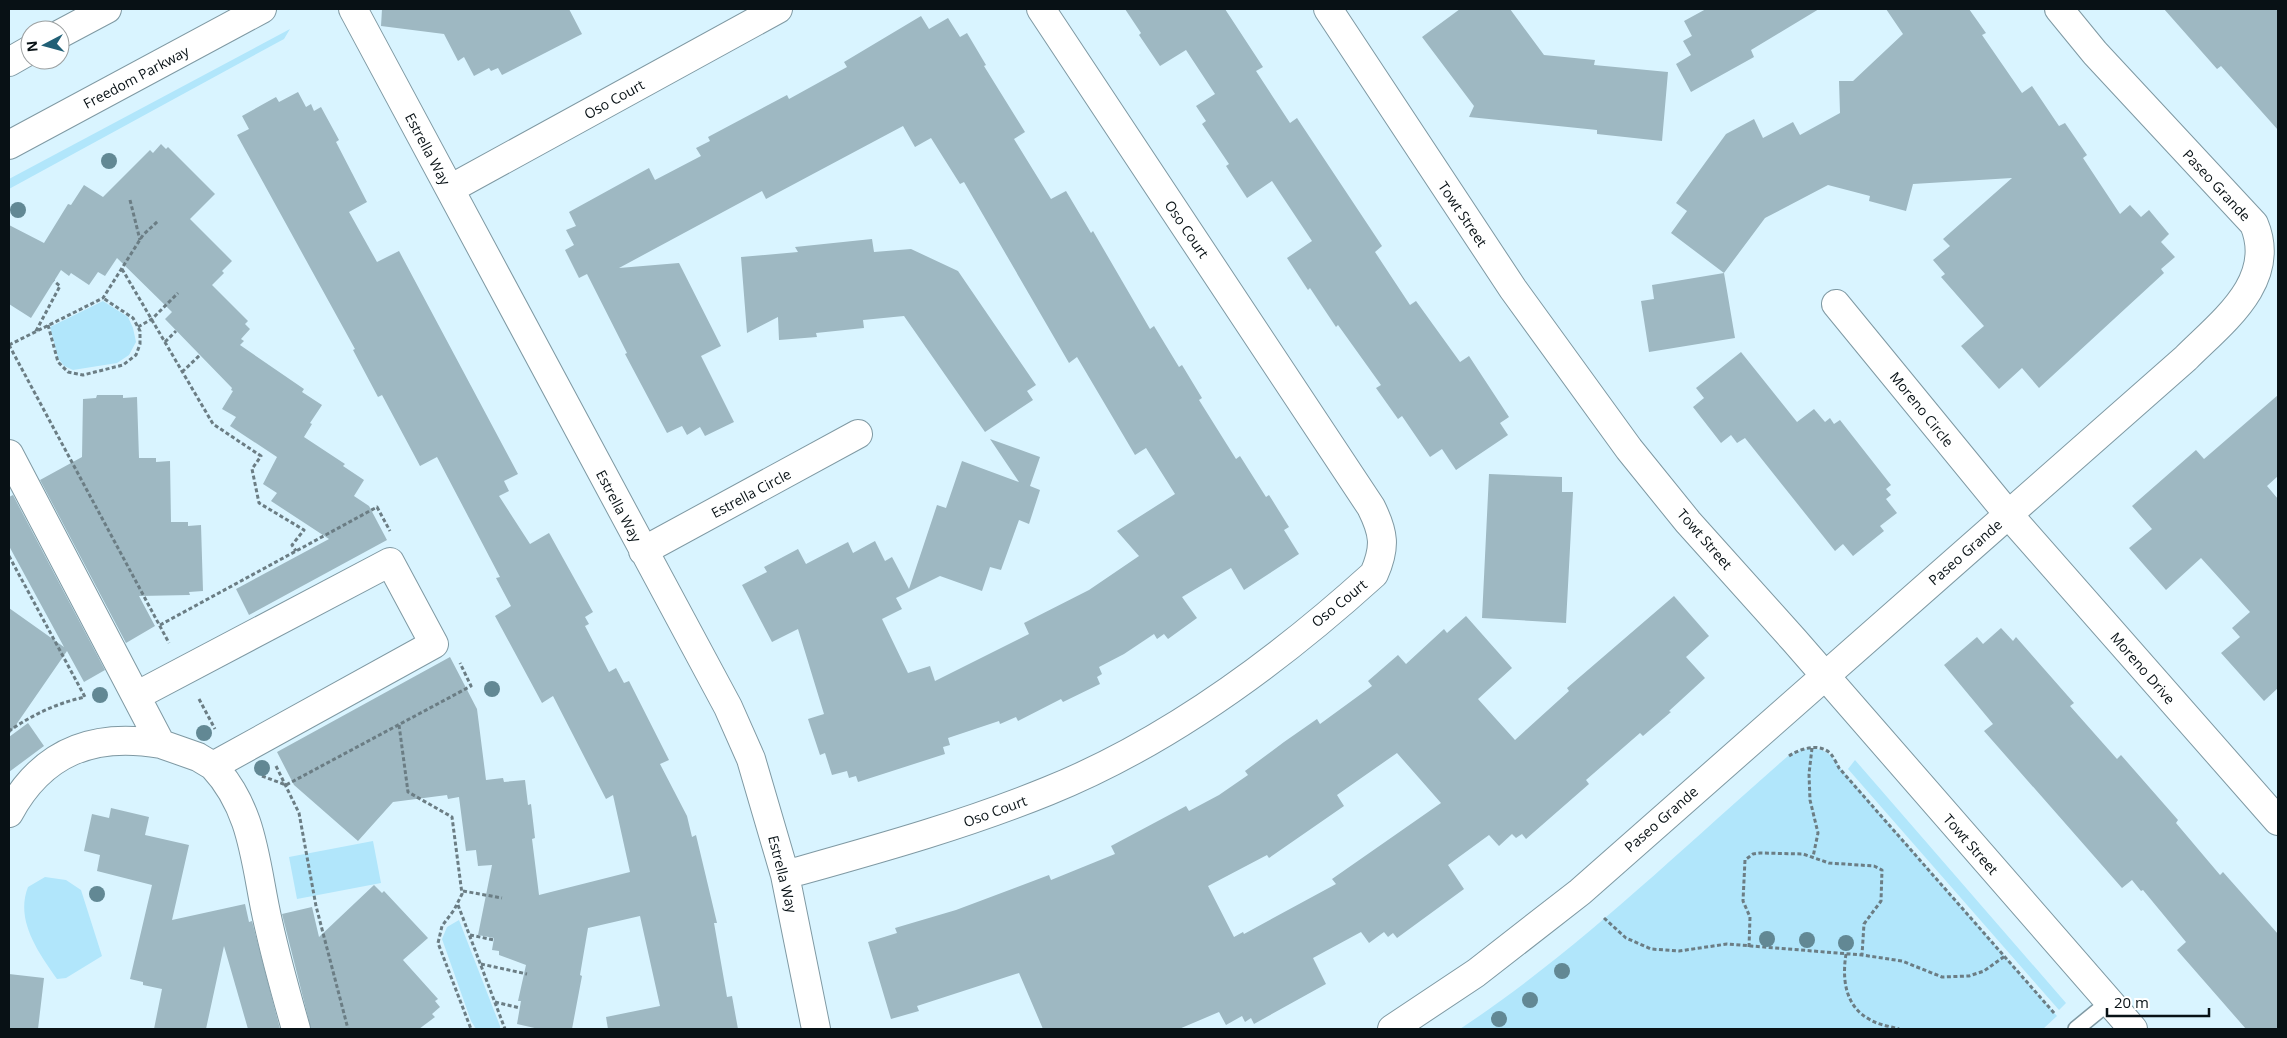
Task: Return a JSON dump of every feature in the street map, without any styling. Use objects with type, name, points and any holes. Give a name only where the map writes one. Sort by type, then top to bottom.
[{"type":"street","points":[[70,29],[107,9]]},
{"type":"street","name":"Freedom Parkway","points":[[9,145],[262,9]]},
{"type":"street","name":"Estrella Way","points":[[353,9],[728,706],[751,759],[785,875],[816,1029]]},
{"type":"street","name":"Oso Court","points":[[450,189],[778,9]]},
{"type":"street","name":"Oso Court","points":[[785,875],[901,843],[976,819],[1050,791],[1112,760],[1176,724],[1222,695],[1260,667],[1374,574],[1382,557],[1382,539],[1378,522],[1371,507],[1040,9]]},
{"type":"street","name":"Towt Street","points":[[1328,9],[1513,289],[1595,404],[1688,522],[2133,1029]]},
{"type":"street","name":"Paseo Grande","points":[[1392,1029],[1476,973],[1573,897],[2186,358],[2230,314],[2253,284],[2261,251],[2259,237],[2254,224],[2095,52],[2059,9]]},
{"type":"street","points":[[9,62],[20,56]]},
{"type":"street","name":"Moreno Circle","points":[[1836,304],[2008,514]]},
{"type":"street","name":"Estrella Circle","points":[[643,551],[858,434]]},
{"type":"street","points":[[9,454],[161,744]]},
{"type":"street","name":"Moreno Drive","points":[[2008,514],[2273,804]]},
{"type":"street","points":[[9,813],[20,794],[36,774],[56,759],[82,747],[107,740],[139,740],[161,744],[198,757],[221,761],[434,644],[390,562],[136,696]]},
{"type":"street","points":[[221,761],[230,786],[246,818],[267,921],[296,1029]]},
{"type":"lane","points":[[2076,1029],[2109,1002]]},
{"type":"path","points":[[130,200],[140,240]]},
{"type":"path","points":[[158,221],[140,240],[103,298],[9,345],[183,670],[221,761],[286,785],[471,686],[452,648],[434,644]]},
{"type":"path","points":[[122,269],[213,424],[261,456],[252,469],[259,503],[304,530],[292,545],[296,551]]},
{"type":"path","points":[[36,332],[60,286],[54,281]]},
{"type":"path","points":[[138,327],[152,319],[178,293]]},
{"type":"path","points":[[48,325],[58,362],[68,372],[78,375],[116,367],[128,362],[136,355],[139,349],[138,327],[133,318],[103,298]]},
{"type":"path","points":[[165,342],[176,331]]},
{"type":"path","points":[[182,372],[200,355]]},
{"type":"path","points":[[160,625],[376,507],[394,539],[390,562]]},
{"type":"path","points":[[9,556],[85,697],[70,700],[34,715],[9,731]]},
{"type":"path","points":[[399,724],[408,792],[452,817],[463,891],[458,905],[442,926],[438,943],[470,1029]]},
{"type":"path","points":[[260,740],[286,785],[302,824],[316,906],[348,1029]]},
{"type":"path","points":[[1812,748],[1809,774],[1810,800],[1818,833],[1813,857]]},
{"type":"path","points":[[1788,756],[1802,749],[1812,748],[1824,750],[1830,754],[1840,768],[2057,1016]]},
{"type":"path","points":[[1748,947],[1750,917],[1743,901],[1745,860],[1753,854],[1760,853],[1803,854],[1829,863],[1874,866],[1882,870],[1881,901],[1864,924],[1862,955]]},
{"type":"path","points":[[463,891],[502,898]]},
{"type":"path","points":[[458,905],[505,1029]]},
{"type":"path","points":[[1604,918],[1626,938],[1651,949],[1679,951],[1727,944],[1862,955],[1902,961],[1932,975],[1950,978],[1977,974],[2005,956]]},
{"type":"path","points":[[470,935],[494,940]]},
{"type":"path","points":[[1846,954],[1844,976],[1851,1001],[1870,1020],[1899,1029]]},
{"type":"path","points":[[481,964],[527,974]]},
{"type":"path","points":[[496,1002],[520,1008]]},
{"type":"shaded area","points":[[290,29],[284,39],[9,189],[9,179]]},
{"type":"shaded area","points":[[103,301],[128,317],[136,342],[129,355],[117,363],[73,370],[64,366],[58,358],[50,327]]},
{"type":"shaded area","points":[[1809,748],[1824,751],[1834,759],[2057,1016],[2043,1029],[1460,1029],[1504,998],[1588,932],[1788,756]]},
{"type":"shaded area","points":[[1855,760],[2066,1003],[2059,1010],[1848,769]]},
{"type":"shaded area","points":[[373,841],[381,883],[297,899],[289,857]]},
{"type":"shaded area","points":[[45,877],[66,880],[81,890],[102,956],[66,978],[57,979],[36,947],[26,923],[24,912],[28,887]]},
{"type":"shaded area","points":[[459,920],[500,1029],[476,1029],[471,1021],[442,939],[447,927]]},
{"type":"building","points":[[382,9],[569,9],[582,34],[502,75],[498,68],[491,71],[489,68],[474,76],[464,57],[458,61],[444,34],[381,26]]},
{"type":"building","points":[[1125,9],[1225,9],[1263,67],[1256,71],[1290,123],[1297,118],[1382,246],[1375,252],[1410,305],[1416,301],[1460,362],[1469,356],[1509,417],[1500,423],[1508,435],[1456,470],[1442,449],[1430,457],[1402,416],[1398,419],[1376,388],[1381,385],[1338,325],[1336,327],[1310,288],[1308,290],[1287,258],[1312,241],[1272,181],[1247,198],[1226,166],[1229,164],[1202,124],[1206,121],[1196,106],[1215,94],[1186,50],[1160,66],[1139,35],[1141,33]]},
{"type":"building","points":[[1460,9],[1510,9],[1544,55],[1595,60],[1594,65],[1668,72],[1662,141],[1597,134],[1597,130],[1469,117],[1474,106],[1422,37]]},
{"type":"building","points":[[1706,9],[1819,9],[1751,50],[1754,57],[1691,92],[1676,64],[1691,55],[1683,41],[1692,36],[1684,21]]},
{"type":"building","points":[[1886,9],[1969,9],[1986,33],[1982,35],[2022,93],[2032,86],[2059,126],[2065,123],[2087,155],[2083,158],[2120,214],[2130,205],[2141,217],[2149,210],[2169,234],[2161,242],[2175,257],[2161,269],[2164,273],[2039,388],[2022,368],[1999,389],[1961,346],[1984,326],[1941,277],[1945,274],[1933,260],[1950,246],[1943,239],[2012,178],[1913,184],[1906,211],[1869,201],[1870,196],[1828,185],[1765,218],[1724,273],[1671,233],[1687,211],[1676,203],[1726,134],[1754,119],[1763,138],[1793,122],[1800,135],[1840,113],[1839,81],[1853,81],[1903,34]]},
{"type":"building","points":[[2164,9],[2278,9],[2278,130],[2221,66],[2217,69]]},
{"type":"building","points":[[921,16],[929,29],[948,18],[960,37],[967,33],[986,65],[984,66],[1025,132],[1014,139],[1051,199],[1066,191],[1091,233],[1093,231],[1150,329],[1154,326],[1179,367],[1182,365],[1202,398],[1199,400],[1236,459],[1240,456],[1266,497],[1269,495],[1289,527],[1284,530],[1299,554],[1244,590],[1231,568],[1182,597],[1197,618],[1168,639],[1164,634],[1157,639],[1154,634],[1124,654],[1099,667],[1102,674],[1097,677],[1100,684],[1063,702],[1061,699],[1018,721],[1016,717],[1000,724],[999,721],[948,738],[950,745],[943,747],[945,754],[858,782],[856,776],[849,778],[847,771],[832,775],[825,753],[820,755],[808,719],[824,714],[798,629],[772,642],[742,585],[767,572],[764,567],[798,549],[806,564],[848,542],[853,553],[875,541],[885,561],[892,557],[909,589],[937,505],[946,508],[962,461],[1019,482],[990,439],[1040,457],[1030,486],[1040,490],[1029,524],[1019,520],[1001,570],[990,567],[982,591],[940,576],[896,598],[902,609],[882,619],[908,673],[930,666],[935,681],[1029,634],[1024,623],[1089,590],[1139,556],[1117,531],[1175,494],[1146,448],[1135,455],[1077,357],[1069,363],[964,182],[960,184],[931,138],[915,147],[903,126],[766,199],[762,191],[619,268],[679,263],[721,346],[701,356],[734,422],[705,436],[700,427],[687,435],[682,426],[667,433],[625,354],[627,353],[587,274],[579,278],[565,250],[574,245],[566,230],[576,226],[569,212],[649,168],[655,180],[701,156],[696,148],[710,141],[708,137],[787,95],[789,99],[847,67],[844,62]]},
{"type":"building","points":[[298,92],[306,107],[311,104],[314,111],[321,107],[339,140],[336,142],[367,202],[349,212],[377,262],[399,251],[518,474],[504,481],[509,491],[499,496],[530,544],[549,533],[593,612],[585,617],[589,624],[585,626],[609,672],[616,668],[624,683],[629,681],[669,760],[660,764],[687,816],[692,837],[696,835],[717,923],[714,923],[727,997],[732,996],[738,1029],[608,1029],[606,1017],[660,1006],[640,916],[588,928],[580,975],[582,976],[572,1029],[539,1029],[517,1024],[521,1001],[518,1001],[526,965],[499,955],[499,951],[492,950],[494,938],[478,935],[492,865],[478,866],[476,850],[466,851],[459,797],[448,799],[447,795],[393,802],[358,841],[294,785],[277,752],[450,657],[477,709],[486,780],[503,778],[504,782],[525,780],[528,805],[531,804],[535,838],[532,839],[539,895],[630,872],[613,795],[606,799],[553,696],[542,703],[495,616],[511,606],[496,578],[500,577],[437,457],[420,466],[382,395],[378,397],[353,350],[355,349],[237,135],[249,129],[242,116],[276,97],[279,102]]},
{"type":"building","points":[[161,144],[166,149],[168,147],[215,194],[190,219],[232,261],[222,271],[224,273],[212,285],[248,321],[245,324],[250,329],[241,339],[244,341],[240,345],[304,389],[302,392],[322,405],[310,423],[312,424],[304,437],[345,464],[343,466],[364,480],[354,496],[369,506],[387,540],[249,615],[236,589],[329,539],[271,501],[277,493],[263,484],[277,457],[230,426],[236,417],[222,409],[233,391],[231,390],[232,388],[165,319],[172,312],[117,258],[105,276],[98,272],[89,285],[71,273],[69,276],[61,270],[31,318],[9,304],[9,225],[44,243],[68,204],[71,205],[84,185],[103,197],[150,150],[153,153]]},
{"type":"building","points":[[872,239],[874,252],[911,249],[958,271],[1036,385],[1027,391],[1033,400],[985,432],[904,316],[863,320],[864,328],[816,333],[817,337],[779,340],[778,317],[747,333],[741,257],[798,252],[795,247]]},
{"type":"building","points":[[1724,273],[1735,338],[1649,352],[1641,301],[1654,299],[1652,285]]},
{"type":"building","points":[[1741,352],[1797,422],[1814,409],[1825,422],[1830,418],[1834,424],[1840,420],[1891,485],[1886,489],[1891,495],[1886,499],[1897,513],[1880,526],[1884,531],[1853,556],[1843,544],[1835,551],[1745,438],[1737,443],[1731,435],[1721,443],[1693,407],[1704,398],[1696,388]]},
{"type":"building","points":[[97,395],[123,395],[123,398],[137,397],[139,458],[156,458],[156,462],[170,461],[171,522],[188,522],[188,526],[201,525],[203,591],[189,592],[190,595],[139,596],[155,626],[126,643],[40,480],[82,457],[83,399],[96,398]]},
{"type":"building","points":[[2278,395],[2278,476],[2267,486],[2278,499],[2278,688],[2264,701],[2221,653],[2240,637],[2232,628],[2250,612],[2201,558],[2166,590],[2129,548],[2152,529],[2132,506],[2196,450],[2204,459]]},
{"type":"building","points":[[1489,474],[1562,477],[1562,492],[1573,492],[1566,623],[1482,618]]},
{"type":"building","points":[[13,495],[105,670],[84,682],[67,651],[9,735],[9,608],[64,647],[9,546],[9,497]]},
{"type":"building","points":[[1674,596],[1709,636],[1686,657],[1705,678],[1669,711],[1671,712],[1643,736],[1640,733],[1586,780],[1589,784],[1526,839],[1522,834],[1516,838],[1512,834],[1499,846],[1489,835],[1448,865],[1464,889],[1397,938],[1393,933],[1388,937],[1384,932],[1369,943],[1361,932],[1313,958],[1326,984],[1254,1024],[1251,1018],[1245,1022],[1242,1016],[1226,1025],[1219,1012],[1179,1029],[1043,1029],[1019,973],[917,1006],[919,1011],[891,1019],[868,942],[897,933],[895,928],[956,910],[1049,875],[1051,880],[1115,854],[1111,846],[1186,806],[1189,811],[1219,795],[1248,775],[1245,771],[1284,742],[1317,719],[1320,724],[1372,686],[1368,681],[1398,655],[1406,664],[1444,629],[1447,633],[1466,616],[1512,668],[1478,699],[1515,740],[1569,691],[1567,688]],"holes":[[[1397,753],[1441,803],[1332,879],[1336,884],[1244,934],[1243,932],[1234,937],[1208,886],[1267,855],[1269,858],[1344,806],[1337,795]]]},
{"type":"building","points":[[2001,628],[2013,641],[2016,637],[2074,703],[2070,706],[2117,759],[2121,755],[2178,820],[2176,823],[2220,875],[2223,872],[2278,934],[2278,1029],[2246,1029],[2177,950],[2186,942],[2143,890],[2141,891],[2132,880],[2122,888],[1984,731],[1993,724],[1944,665],[1977,637],[1983,644]]},
{"type":"building","points":[[28,723],[44,746],[9,772],[9,737]]},
{"type":"building","points":[[111,808],[149,817],[145,835],[189,845],[172,920],[245,904],[249,922],[252,921],[280,1029],[248,1029],[224,946],[206,1029],[154,1029],[162,989],[143,985],[143,982],[130,979],[152,885],[97,871],[100,855],[84,851],[92,814],[109,818]]},
{"type":"building","points":[[374,885],[382,893],[384,891],[428,938],[403,960],[438,999],[435,1001],[440,1007],[432,1014],[435,1017],[419,1029],[311,1029],[282,914],[312,907],[319,937]]},
{"type":"building","points":[[9,974],[44,978],[38,1029],[9,1029]]}]
